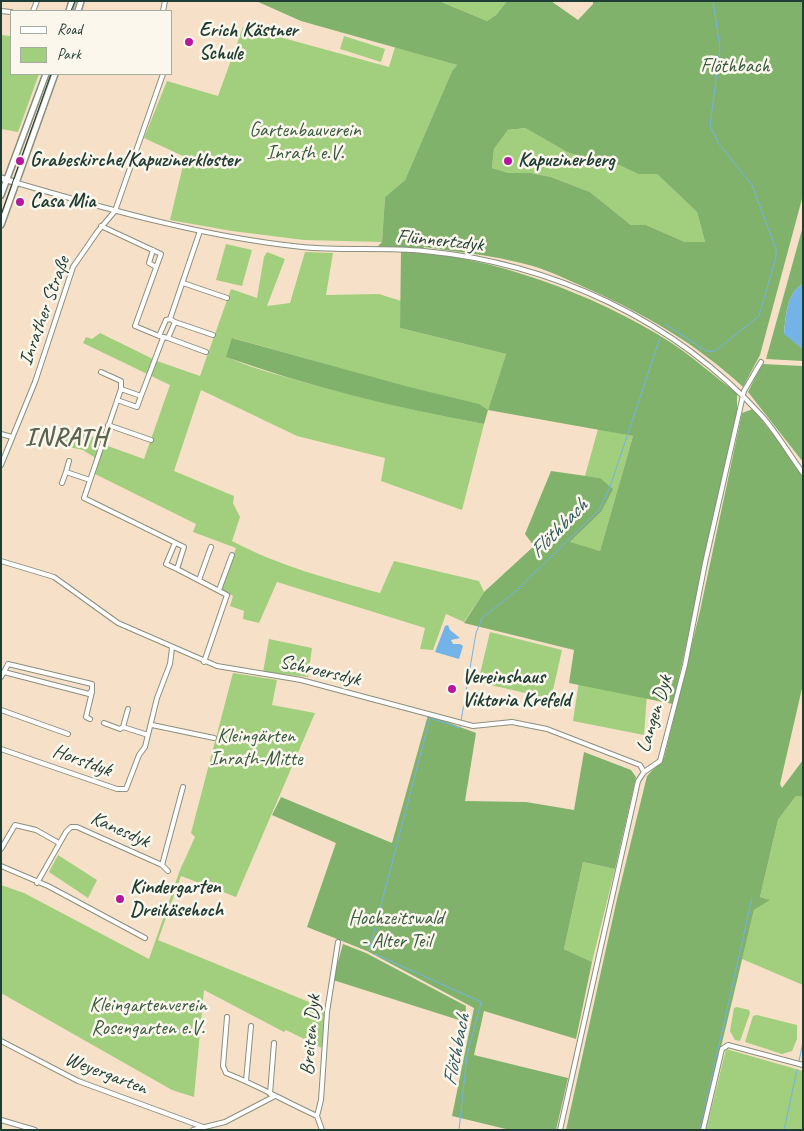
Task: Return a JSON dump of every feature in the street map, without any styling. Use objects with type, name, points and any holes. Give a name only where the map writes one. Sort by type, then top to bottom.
[{"type":"street","points":[[1,195],[4,179],[46,75]]},
{"type":"street","points":[[1,225],[55,75]]},
{"type":"street","name":"Inrather Straße","points":[[1,465],[35,382],[73,267],[115,211],[163,75]]},
{"type":"street","name":"Flünnertzdyk","points":[[4,179],[115,211],[200,231],[303,247],[422,251],[495,262],[579,288],[638,317],[692,352],[743,397],[763,418],[803,472]]},
{"type":"street","points":[[102,226],[161,254],[135,326],[163,338],[206,352]]},
{"type":"street","points":[[117,400],[137,407],[163,338],[172,320],[182,282],[200,231]]},
{"type":"street","points":[[153,250],[149,263],[156,267]]},
{"type":"street","points":[[182,282],[227,298]]},
{"type":"street","points":[[163,338],[162,324],[172,320],[213,335]]},
{"type":"street","name":"Langen Dyk","points":[[560,1130],[638,781],[644,772],[660,761],[685,665],[705,562],[743,397],[761,362]]},
{"type":"street","points":[[101,372],[119,378],[121,381],[120,389],[84,498],[184,547],[177,569]]},
{"type":"street","points":[[120,389],[141,396]]},
{"type":"street","points":[[108,425],[151,440]]},
{"type":"street","points":[[1,434],[12,437]]},
{"type":"street","points":[[62,483],[69,461]]},
{"type":"street","points":[[66,472],[90,480]]},
{"type":"street","points":[[175,543],[166,564],[219,590],[227,596],[204,662]]},
{"type":"street","points":[[199,580],[210,547]]},
{"type":"street","points":[[219,590],[232,555]]},
{"type":"street","name":"Schroersdyk","points":[[1,561],[54,577],[118,623],[204,662],[217,666],[301,680],[472,726],[512,722],[548,729],[640,765],[644,772]]},
{"type":"street","name":"Horstdyk","points":[[1,749],[122,790],[128,786],[152,725],[157,698],[170,664],[172,648]]},
{"type":"street","points":[[1,677],[8,664],[92,684],[86,717],[90,719]]},
{"type":"street","points":[[4,672],[89,694],[92,690]]},
{"type":"street","points":[[46,683],[49,673]]},
{"type":"street","points":[[123,727],[128,709]]},
{"type":"street","name":"Horstdyk","points":[[1,710],[68,734]]},
{"type":"street","points":[[104,724],[123,727],[148,735]]},
{"type":"street","points":[[152,725],[214,738]]},
{"type":"street","name":"Kanesdyk","points":[[162,865],[183,787]]},
{"type":"street","points":[[1,849],[15,825],[36,830],[59,843]]},
{"type":"street","name":"Kanesdyk","points":[[37,883],[59,843],[71,827],[77,827],[162,865],[168,871]]},
{"type":"street","points":[[1,866],[145,938]]},
{"type":"street","name":"Breiten Dyk","points":[[317,1116],[321,1100],[327,1012],[338,942]]},
{"type":"street","points":[[227,1017],[223,1066],[226,1073],[246,1080],[271,1095],[317,1116],[322,1130]]},
{"type":"street","points":[[246,1080],[251,1026]]},
{"type":"street","name":"Weyergarten","points":[[1,1041],[78,1081],[203,1127]]},
{"type":"street","points":[[271,1095],[274,1043]]},
{"type":"street","points":[[703,1130],[722,1049],[728,1045],[803,1064]]},
{"type":"street","points":[[193,1130],[225,1122],[271,1095]]},
{"type":"street","points":[[1,1120],[35,1130]]},
{"type":"green space","points":[[256,1],[439,1],[487,21],[496,15],[507,1],[551,1],[578,20],[593,4],[593,1],[803,1],[803,195],[760,355],[743,387],[688,343],[649,319],[548,271],[513,261],[474,254],[424,247],[422,251],[377,247],[382,242],[385,197],[405,180],[452,71],[457,65],[301,21]],"holes":[[[525,128],[567,152],[600,163],[619,165],[638,174],[657,174],[697,212],[705,242],[685,242],[646,225],[631,225],[590,192],[551,177],[531,173],[509,173],[492,168],[494,149],[508,130]]]},
{"type":"green space","points":[[439,1],[507,1],[496,15],[487,21]]},
{"type":"green space","name":"Gartenbauverein Inrath e.V.","points":[[243,27],[389,67],[395,47],[457,65],[452,71],[405,180],[385,197],[382,242],[304,240],[232,231],[170,220],[185,157],[144,138],[167,81],[218,96]]},
{"type":"green space","points":[[1,35],[10,36],[10,75],[39,75],[18,132],[1,129]]},
{"type":"green space","points":[[344,36],[385,49],[381,62],[340,49]]},
{"type":"green space","points":[[525,128],[567,152],[600,163],[619,165],[638,174],[657,174],[697,212],[705,242],[685,242],[646,225],[631,225],[590,192],[551,177],[531,173],[509,173],[492,168],[494,149],[508,130]]},
{"type":"green space","points":[[803,226],[803,284],[797,288],[790,299],[786,313],[784,333],[803,349],[803,361],[766,359]]},
{"type":"green space","points":[[226,244],[252,250],[242,286],[216,280]]},
{"type":"green space","points":[[401,250],[470,260],[506,269],[576,293],[609,308],[670,342],[737,393],[737,413],[673,704],[569,683],[574,650],[464,623],[484,592],[534,546],[525,534],[551,471],[600,478],[613,489],[601,512],[570,542],[600,551],[633,436],[488,410],[506,354],[400,328]]},
{"type":"green space","points":[[267,252],[285,259],[267,306],[290,303],[305,252],[333,253],[326,295],[379,294],[401,301],[400,328],[506,354],[488,410],[233,338],[227,357],[260,370],[317,386],[379,402],[484,424],[462,510],[381,481],[385,458],[297,436],[201,390],[174,471],[234,496],[233,503],[240,517],[232,541],[286,565],[380,593],[394,561],[479,581],[484,592],[464,622],[446,614],[433,650],[420,649],[425,628],[277,582],[259,623],[243,619],[244,611],[230,606],[233,596],[221,590],[236,548],[193,532],[196,524],[95,474],[94,457],[83,450],[55,444],[60,430],[71,435],[73,430],[100,439],[105,445],[144,459],[170,385],[83,343],[86,337],[92,339],[100,333],[157,361],[200,376],[231,289],[257,298],[264,257]]},
{"type":"green space","points":[[232,338],[409,387],[479,404],[488,410],[484,424],[451,418],[386,404],[322,387],[226,357]]},
{"type":"green space","points":[[762,364],[803,366],[803,462],[748,392]]},
{"type":"green space","points":[[753,409],[803,473],[803,684],[780,784],[782,788],[803,760],[803,797],[796,796],[778,820],[760,897],[770,900],[754,910],[701,1130],[566,1130],[617,899],[647,776],[664,758],[700,611],[742,413]]},
{"type":"green space","points":[[598,429],[633,436],[600,551],[569,543],[601,512],[600,478],[585,476]]},
{"type":"green space","points":[[490,632],[562,650],[551,699],[478,682]]},
{"type":"green space","points":[[269,639],[312,648],[308,677],[263,672]]},
{"type":"green space","points":[[233,673],[277,680],[272,705],[315,713],[236,897],[181,876],[158,940],[326,1009],[326,1013],[322,1048],[286,1030],[284,1032],[204,990],[194,1097],[172,1090],[1,993],[1,885],[24,893],[149,959],[180,870],[195,837],[191,833]]},
{"type":"green space","points":[[579,681],[647,694],[644,735],[573,721]]},
{"type":"green space","name":"Hochzeitswald - Alter Teil","points":[[428,715],[476,733],[465,801],[526,802],[574,810],[584,752],[631,770],[636,777],[615,869],[583,862],[564,949],[592,962],[576,1039],[484,1011],[474,1055],[568,1078],[556,1130],[510,1130],[452,1116],[474,1008],[367,951],[307,927],[336,843],[272,815],[281,797],[392,843]]},
{"type":"green space","points":[[796,796],[803,797],[803,985],[742,959],[754,910],[769,900],[760,897],[778,820]]},
{"type":"green space","points":[[58,855],[97,880],[88,898],[49,872]]},
{"type":"green space","points":[[583,862],[615,869],[592,962],[564,949]]},
{"type":"green space","points":[[343,944],[366,953],[466,1006],[465,1022],[333,980]]},
{"type":"green space","points":[[734,1008],[749,1010],[750,1013],[740,1041],[735,1040],[730,1031]]},
{"type":"green space","points":[[757,1015],[797,1025],[797,1039],[792,1051],[782,1054],[745,1042],[753,1016]]},
{"type":"green space","points":[[726,1049],[803,1071],[803,1130],[706,1130]]},
{"type":"water","points":[[803,284],[803,349],[784,334],[786,313],[790,299],[797,288]]},
{"type":"water","points":[[448,625],[450,630],[460,638],[451,640],[453,644],[463,646],[459,659],[435,652],[445,626]]},
{"type":"waterway","name":"Flöthbach","points":[[665,324],[706,351],[715,351],[759,316],[776,257],[776,249],[752,185],[719,144],[710,126],[720,48],[713,1]]},
{"type":"waterway","name":"Flöthbach","points":[[461,721],[476,633],[482,618],[516,591],[599,510],[610,487],[660,338]]},
{"type":"waterway","name":"Flöthbach","points":[[369,951],[430,718],[460,728],[460,725]]},
{"type":"waterway","points":[[700,1130],[752,898]]},
{"type":"waterway","name":"Flöthbach","points":[[375,954],[481,1002],[467,1056],[459,1130]]},
{"type":"waterway","points":[[799,1061],[803,1042]]},
{"type":"waterway","points":[[784,1130],[797,1070]]},
{"type":"tram line","points":[[71,10],[75,1]]},
{"type":"tram line","points":[[1,215],[51,75]]},
{"type":"place","name":"Erich Kästner Schule","points":[[189,42]]},
{"type":"place","name":"Grabeskirche/Kapuzinerkloster","points":[[20,161]]},
{"type":"place","name":"Kapuzinerberg","points":[[508,161]]},
{"type":"place","name":"Casa Mia","points":[[20,202]]},
{"type":"place","name":"Vereinshaus Viktoria Krefeld","points":[[452,689]]},
{"type":"place","name":"Kindergarten Dreikäsehoch","points":[[120,899]]},
{"type":"district","name":"INRATH","points":[[66,438]]},
{"type":"park label","name":"Kleingärten Inrath-Mitte","points":[[256,748]]},
{"type":"park label","name":"Kleingartenverein Rosengarten e.V.","points":[[148,1018]]}]
